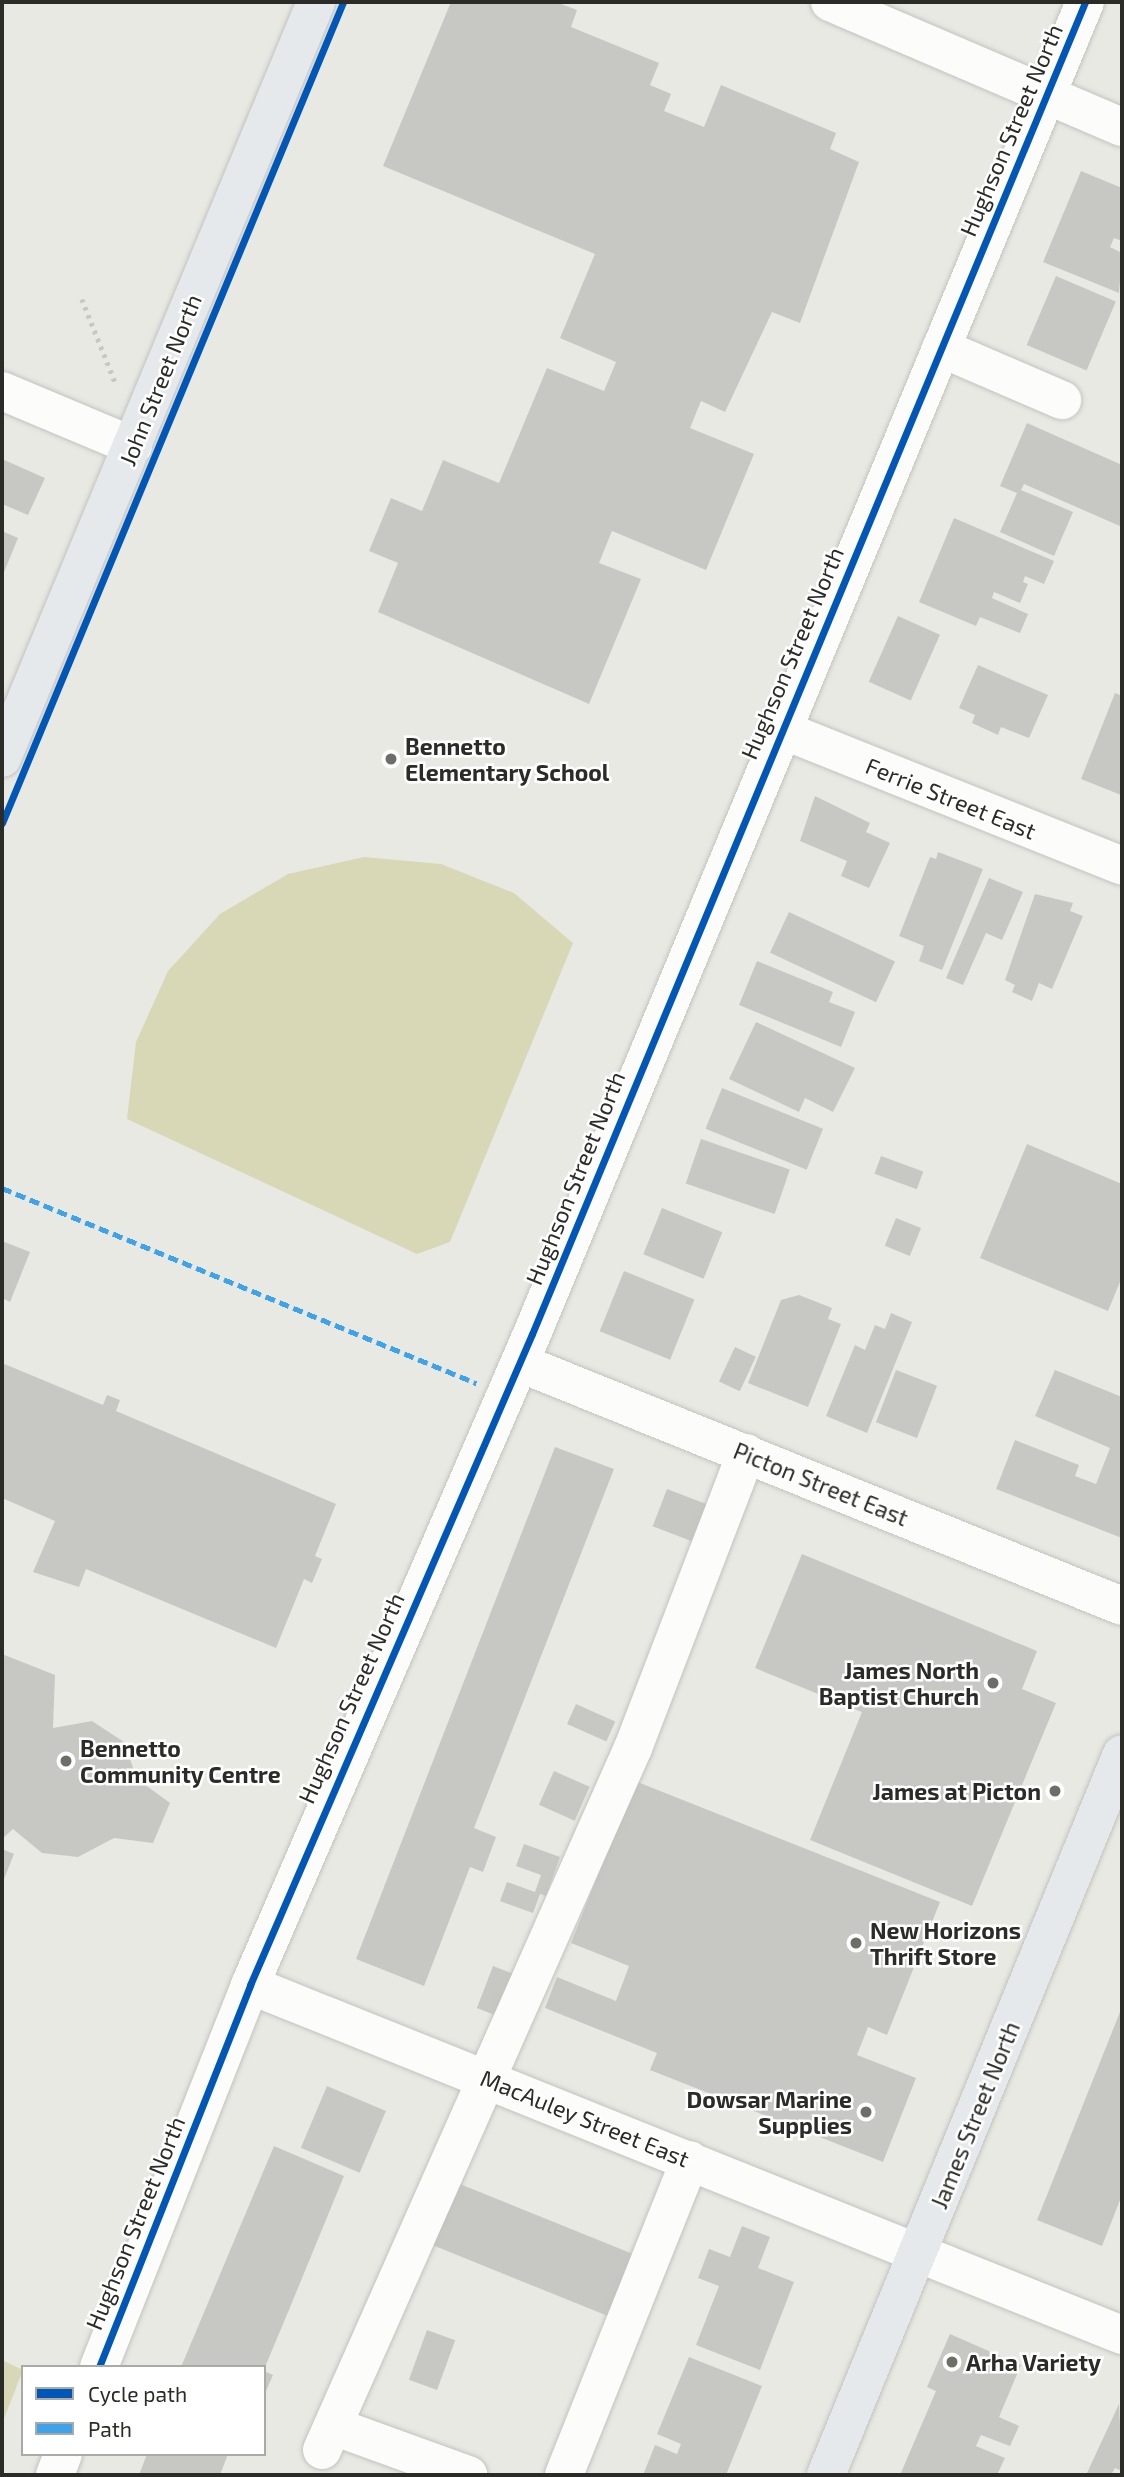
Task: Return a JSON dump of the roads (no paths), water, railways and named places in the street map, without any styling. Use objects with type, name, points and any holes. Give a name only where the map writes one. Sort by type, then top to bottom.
[{"type":"main road","name":"John Street North","points":[[5,742],[133,446],[316,2]]},
{"type":"main road","name":"James Street North","points":[[826,2475],[1122,1754]]},
{"type":"street","points":[[830,2],[1122,127]]},
{"type":"street","name":"Hughson Street North","points":[[100,2365],[250,1985],[520,1363],[780,729],[1085,2]]},
{"type":"street","points":[[941,348],[1062,400]]},
{"type":"street","points":[[2,391],[133,446]]},
{"type":"street","name":"Ferrie Street East","points":[[780,729],[1122,866]]},
{"type":"street","name":"Picton Street East","points":[[520,1363],[1122,1606]]},
{"type":"street","points":[[468,2475],[328,2438],[633,1748],[746,1453]]},
{"type":"street","name":"MacAuley Street East","points":[[250,1985],[919,2251],[1122,2335]]},
{"type":"street","points":[[564,2475],[690,2160]]},
{"type":"street","points":[[55,2475],[62,2456]]},
{"type":"place","name":"Bennetto Elementary School","points":[[391,759]]},
{"type":"place","name":"James North Baptist Church","points":[[993,1683]]},
{"type":"place","name":"Bennetto Community Centre","points":[[66,1761]]},
{"type":"place","name":"James at Picton","points":[[1055,1791]]},
{"type":"place","name":"New Horizons Thrift Store","points":[[856,1943]]},
{"type":"place","name":"Dowsar Marine Supplies","points":[[866,2112]]},
{"type":"place","name":"Arha Variety","points":[[952,2362]]}]
